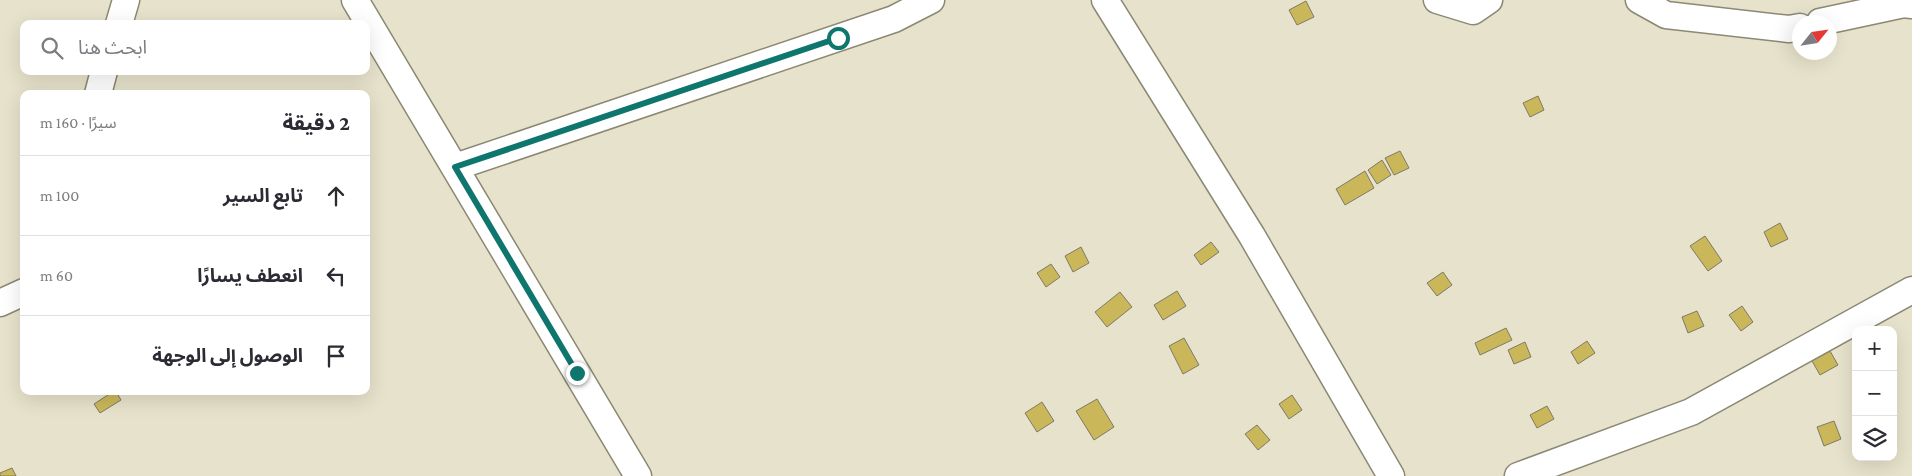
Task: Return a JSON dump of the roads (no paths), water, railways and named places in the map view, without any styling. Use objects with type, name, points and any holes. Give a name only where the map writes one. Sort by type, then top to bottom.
[{"type":"street","points":[[120,20],[126,0]]},
{"type":"street","points":[[355,0],[367,20]]},
{"type":"street","points":[[455,167],[885,22],[931,0]]},
{"type":"street","points":[[1105,0],[1252,236],[1391,476]]},
{"type":"street","points":[[1437,0],[1473,11],[1489,0]]},
{"type":"street","points":[[1639,0],[1666,15],[1792,29]]},
{"type":"street","points":[[1837,19],[1907,7]]},
{"type":"street","points":[[370,25],[638,476]]},
{"type":"street","points":[[99,90],[103,75]]},
{"type":"street","points":[[1518,476],[1691,412],[1912,290]]},
{"type":"street","points":[[0,303],[20,294]]}]
